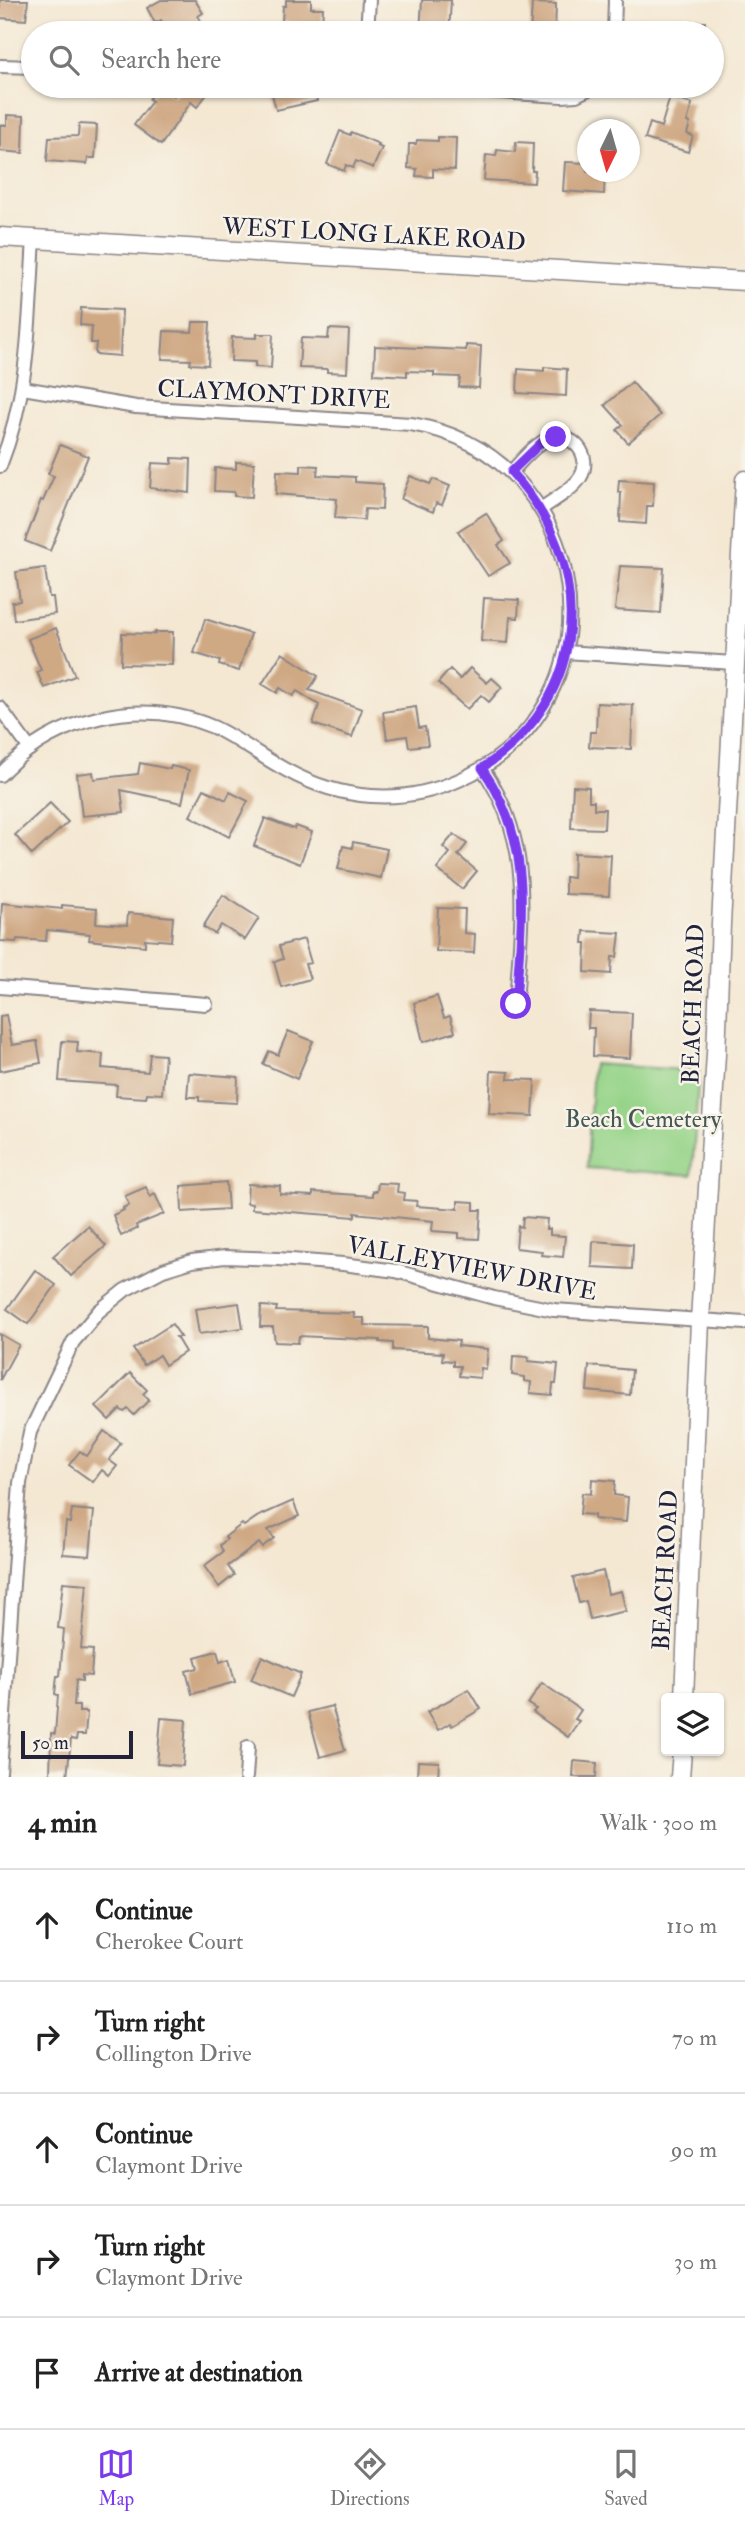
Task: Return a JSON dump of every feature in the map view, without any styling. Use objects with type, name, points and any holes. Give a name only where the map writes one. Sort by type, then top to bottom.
[{"type":"street","points":[[368,21],[369,0]]},
{"type":"street","points":[[614,21],[615,0]]},
{"type":"street","points":[[0,66],[21,67]]},
{"type":"street","name":"WEST LONG LAKE ROAD","points":[[0,237],[745,281]]},
{"type":"street","points":[[0,466],[23,388],[34,239]]},
{"type":"street","name":"CLAYMONT DRIVE","points":[[0,775],[30,749],[66,727],[110,715],[150,713],[191,720],[212,727],[303,779],[343,793],[386,797],[410,795],[446,786],[482,768],[516,742],[534,720],[552,690],[565,652],[570,621],[567,576],[559,547],[541,509],[511,472],[470,443],[448,433],[419,425],[136,407],[23,388]]},
{"type":"street","points":[[511,472],[549,439],[563,437],[577,445],[584,461],[580,477],[541,509]]},
{"type":"street","name":"BEACH ROAD","points":[[684,1693],[700,1321],[745,480]]},
{"type":"street","points":[[565,652],[734,663]]},
{"type":"street","points":[[0,708],[30,749]]},
{"type":"street","points":[[482,768],[506,809],[518,851],[522,893],[516,1004]]},
{"type":"street","points":[[0,987],[206,1004]]},
{"type":"street","name":"VALLEYVIEW DRIVE","points":[[0,1772],[3,1682],[20,1483],[30,1432],[63,1360],[85,1326],[118,1295],[148,1276],[192,1261],[225,1257],[330,1263],[396,1271],[494,1298],[554,1310],[745,1323]]},
{"type":"street","points":[[246,1777],[248,1747]]},
{"type":"street","points":[[680,1777],[682,1756]]},
{"type":"green space","name":"Beach Cemetery","points":[[593,1064],[699,1071],[692,1175],[587,1168]]},
{"type":"building","points":[[0,0],[28,0],[26,20],[0,18]]},
{"type":"building","points":[[161,0],[195,0],[203,13],[198,16],[201,21],[154,21],[147,8]]},
{"type":"building","points":[[286,0],[311,0],[311,8],[323,8],[322,21],[282,21],[283,6],[286,6]]},
{"type":"building","points":[[422,0],[451,0],[450,21],[421,21]]},
{"type":"building","points":[[532,3],[556,4],[555,21],[531,21]]},
{"type":"building","points":[[204,98],[197,107],[191,102],[161,145],[134,125],[152,101],[149,99]]},
{"type":"building","points":[[273,98],[316,98],[317,101],[276,110]]},
{"type":"building","points":[[670,98],[692,104],[687,134],[693,136],[688,152],[645,139],[650,123],[661,127]]},
{"type":"building","points":[[7,115],[24,116],[23,153],[0,151],[0,125],[7,125]]},
{"type":"building","points":[[79,124],[97,125],[95,158],[88,158],[87,164],[47,161],[49,137],[78,136]]},
{"type":"building","points":[[340,131],[350,135],[351,132],[379,144],[377,146],[382,148],[373,168],[356,161],[353,168],[346,165],[344,171],[327,164]]},
{"type":"building","points":[[438,137],[456,138],[455,170],[433,169],[433,177],[416,176],[417,169],[408,168],[409,144],[416,144],[417,140],[438,141]]},
{"type":"building","points":[[516,142],[533,143],[534,183],[484,180],[486,155],[496,156],[497,150],[515,152]]},
{"type":"building","points":[[565,162],[577,163],[577,182],[605,182],[604,194],[563,191]]},
{"type":"building","points":[[81,308],[122,310],[120,356],[95,354],[96,343],[91,343],[92,326],[80,325]]},
{"type":"building","points":[[193,322],[210,322],[208,365],[190,364],[191,360],[162,359],[164,331],[192,332]]},
{"type":"building","points":[[329,329],[349,330],[347,373],[299,368],[301,338],[328,339]]},
{"type":"building","points":[[257,334],[273,334],[271,368],[255,367],[255,362],[231,361],[232,337],[257,338]]},
{"type":"building","points":[[466,345],[481,346],[479,388],[459,387],[460,377],[434,376],[434,372],[407,371],[407,376],[374,374],[375,346],[466,350]]},
{"type":"building","points":[[544,367],[567,369],[566,396],[517,393],[518,369],[544,371]]},
{"type":"building","points":[[632,382],[660,415],[628,443],[617,430],[623,425],[605,405]]},
{"type":"building","points":[[60,445],[88,456],[50,551],[25,541],[54,476],[48,474]]},
{"type":"building","points":[[172,458],[191,459],[190,493],[150,488],[152,463],[172,464]]},
{"type":"building","points":[[236,462],[254,463],[252,497],[234,496],[234,492],[214,491],[215,468],[236,469]]},
{"type":"building","points":[[301,465],[318,466],[317,475],[355,477],[355,482],[383,484],[382,510],[365,509],[364,520],[335,518],[337,499],[276,494],[277,471],[301,472]]},
{"type":"building","points":[[410,476],[430,484],[433,479],[450,486],[442,505],[436,503],[433,512],[401,499]]},
{"type":"building","points":[[619,480],[654,482],[653,506],[647,506],[646,524],[620,522]]},
{"type":"building","points":[[486,513],[504,541],[498,545],[510,563],[488,576],[458,531]]},
{"type":"building","points":[[620,566],[664,568],[661,613],[615,610]]},
{"type":"building","points":[[45,568],[49,597],[53,597],[55,614],[14,620],[12,602],[20,601],[16,572]]},
{"type":"building","points":[[484,598],[519,600],[518,618],[510,617],[508,643],[481,641]]},
{"type":"building","points":[[205,619],[251,634],[239,671],[219,665],[220,661],[194,653]]},
{"type":"building","points":[[56,628],[75,676],[44,688],[37,672],[41,670],[28,639]]},
{"type":"building","points":[[173,632],[172,665],[121,664],[122,633]]},
{"type":"building","points":[[282,653],[318,676],[309,690],[362,709],[352,737],[313,724],[319,705],[297,691],[293,696],[280,688],[277,693],[262,684]]},
{"type":"building","points":[[470,668],[487,683],[492,678],[502,687],[489,702],[481,695],[467,709],[438,683],[450,669],[460,679]]},
{"type":"building","points":[[597,703],[633,705],[631,749],[589,747],[590,732],[596,732]]},
{"type":"building","points":[[416,707],[419,728],[425,727],[428,745],[409,747],[407,736],[387,739],[383,712]]},
{"type":"building","points":[[140,763],[189,770],[182,803],[121,790],[124,812],[82,816],[77,774],[93,772],[94,779],[138,774]]},
{"type":"building","points":[[573,786],[589,787],[589,801],[594,801],[594,809],[605,809],[604,829],[571,828]]},
{"type":"building","points":[[204,789],[226,800],[230,792],[248,801],[229,837],[190,816]]},
{"type":"building","points":[[50,803],[68,822],[32,855],[15,835]]},
{"type":"building","points":[[265,818],[294,829],[296,826],[312,832],[300,864],[254,846]]},
{"type":"building","points":[[454,834],[467,844],[458,855],[477,871],[462,889],[437,869],[450,853],[443,847]]},
{"type":"building","points":[[353,842],[387,849],[381,878],[338,869],[343,846],[352,848]]},
{"type":"building","points":[[574,853],[611,855],[609,896],[565,894],[565,877],[573,878]]},
{"type":"building","points":[[223,895],[259,918],[245,940],[221,925],[215,934],[203,927]]},
{"type":"building","points":[[2,903],[62,909],[62,905],[97,908],[96,923],[127,925],[128,913],[173,917],[171,941],[145,939],[145,946],[89,940],[90,934],[47,930],[46,941],[0,941]]},
{"type":"building","points":[[438,908],[465,909],[464,933],[475,934],[474,953],[436,951]]},
{"type":"building","points":[[584,931],[620,933],[617,957],[612,957],[611,974],[585,972]]},
{"type":"building","points":[[304,939],[311,963],[305,964],[310,979],[281,987],[274,962],[283,959],[279,946]]},
{"type":"building","points":[[437,996],[444,1018],[450,1016],[455,1032],[423,1042],[414,1003]]},
{"type":"building","points":[[589,1011],[632,1013],[630,1058],[593,1056],[594,1028],[588,1028]]},
{"type":"building","points":[[6,1015],[12,1045],[37,1041],[41,1063],[0,1071],[0,1016]]},
{"type":"building","points":[[288,1031],[313,1041],[297,1079],[263,1064],[269,1051],[278,1055]]},
{"type":"building","points":[[62,1041],[78,1042],[77,1052],[103,1054],[102,1068],[148,1072],[150,1054],[165,1055],[162,1094],[147,1093],[146,1098],[116,1096],[117,1085],[59,1081]]},
{"type":"building","points":[[491,1071],[509,1072],[508,1079],[535,1080],[533,1116],[489,1114]]},
{"type":"building","points":[[189,1073],[238,1077],[237,1103],[199,1101],[199,1097],[187,1097]]},
{"type":"building","points":[[226,1182],[228,1209],[182,1212],[181,1186]]},
{"type":"building","points":[[378,1183],[398,1184],[397,1192],[405,1193],[404,1200],[417,1201],[416,1206],[458,1209],[458,1201],[474,1202],[474,1210],[481,1210],[479,1239],[459,1238],[459,1233],[432,1231],[433,1221],[355,1213],[355,1217],[252,1209],[252,1204],[247,1203],[248,1184],[280,1186],[280,1194],[313,1196],[313,1192],[373,1196]]},
{"type":"building","points":[[146,1187],[150,1197],[155,1194],[164,1214],[136,1225],[137,1229],[121,1236],[113,1215],[129,1205],[125,1196]]},
{"type":"building","points":[[523,1217],[547,1219],[546,1229],[550,1229],[550,1235],[565,1236],[563,1257],[541,1255],[542,1251],[516,1248],[518,1226],[522,1227]]},
{"type":"building","points":[[88,1226],[106,1246],[71,1276],[53,1256]]},
{"type":"building","points":[[593,1241],[633,1244],[632,1269],[592,1267]]},
{"type":"building","points":[[35,1270],[56,1285],[28,1324],[7,1309]]},
{"type":"building","points":[[239,1303],[243,1328],[199,1334],[195,1309]]},
{"type":"building","points":[[261,1306],[277,1307],[276,1311],[354,1313],[354,1318],[364,1318],[364,1325],[428,1326],[428,1338],[459,1341],[458,1346],[488,1349],[486,1369],[481,1368],[480,1378],[459,1376],[460,1366],[453,1366],[453,1361],[442,1360],[443,1353],[393,1350],[393,1343],[380,1340],[299,1336],[298,1343],[275,1342],[273,1327],[260,1327]]},
{"type":"building","points":[[172,1324],[181,1337],[176,1337],[185,1352],[165,1365],[159,1355],[144,1365],[133,1349]]},
{"type":"building","points":[[0,1334],[19,1345],[0,1380]]},
{"type":"building","points":[[513,1356],[529,1357],[528,1361],[558,1364],[552,1395],[530,1393],[531,1382],[524,1381],[524,1377],[512,1375]]},
{"type":"building","points":[[589,1366],[632,1370],[630,1395],[587,1391]]},
{"type":"building","points":[[130,1373],[147,1390],[143,1394],[149,1400],[134,1415],[128,1409],[124,1412],[120,1409],[109,1420],[96,1407]]},
{"type":"building","points":[[104,1431],[121,1443],[109,1460],[117,1466],[109,1476],[102,1470],[93,1482],[69,1465],[80,1451],[87,1456]]},
{"type":"building","points":[[592,1479],[615,1481],[614,1495],[628,1497],[626,1522],[594,1519],[594,1515],[580,1514],[582,1493],[591,1494]]},
{"type":"building","points":[[293,1501],[299,1516],[268,1530],[274,1538],[262,1547],[259,1543],[228,1566],[234,1575],[219,1587],[204,1566],[223,1552],[220,1545],[227,1539],[225,1537],[242,1524],[244,1526],[257,1517]]},
{"type":"building","points":[[72,1509],[94,1511],[90,1556],[63,1554],[66,1522],[70,1523]]},
{"type":"building","points":[[603,1571],[608,1594],[621,1591],[626,1611],[590,1619],[586,1601],[579,1603],[573,1578]]},
{"type":"building","points":[[63,1582],[87,1584],[81,1649],[93,1650],[91,1676],[82,1675],[82,1681],[76,1680],[74,1706],[79,1706],[79,1712],[87,1712],[85,1735],[77,1735],[76,1740],[71,1739],[67,1777],[50,1777],[51,1733],[55,1734],[58,1695],[55,1694],[57,1676],[60,1676],[64,1629],[58,1628]]},
{"type":"building","points":[[217,1651],[220,1662],[229,1659],[235,1682],[192,1694],[186,1671],[198,1668],[195,1657]]},
{"type":"building","points":[[262,1656],[301,1674],[291,1697],[251,1680]]},
{"type":"building","points":[[542,1683],[581,1710],[575,1719],[579,1721],[568,1737],[533,1712],[536,1709],[528,1704]]},
{"type":"building","points":[[469,1689],[481,1709],[452,1726],[450,1723],[438,1730],[427,1712]]},
{"type":"building","points":[[332,1706],[345,1750],[320,1757],[308,1712]]},
{"type":"building","points":[[161,1718],[186,1720],[183,1766],[157,1764]]},
{"type":"building","points":[[418,1761],[439,1762],[438,1777],[417,1777]]},
{"type":"building","points":[[574,1761],[597,1763],[596,1777],[573,1777]]},
{"type":"route","points":[[516,1004],[522,893],[518,851],[506,809],[482,768],[516,742],[539,713],[555,683],[568,639],[570,598],[562,556],[541,509],[511,472],[542,442],[556,437]]}]
